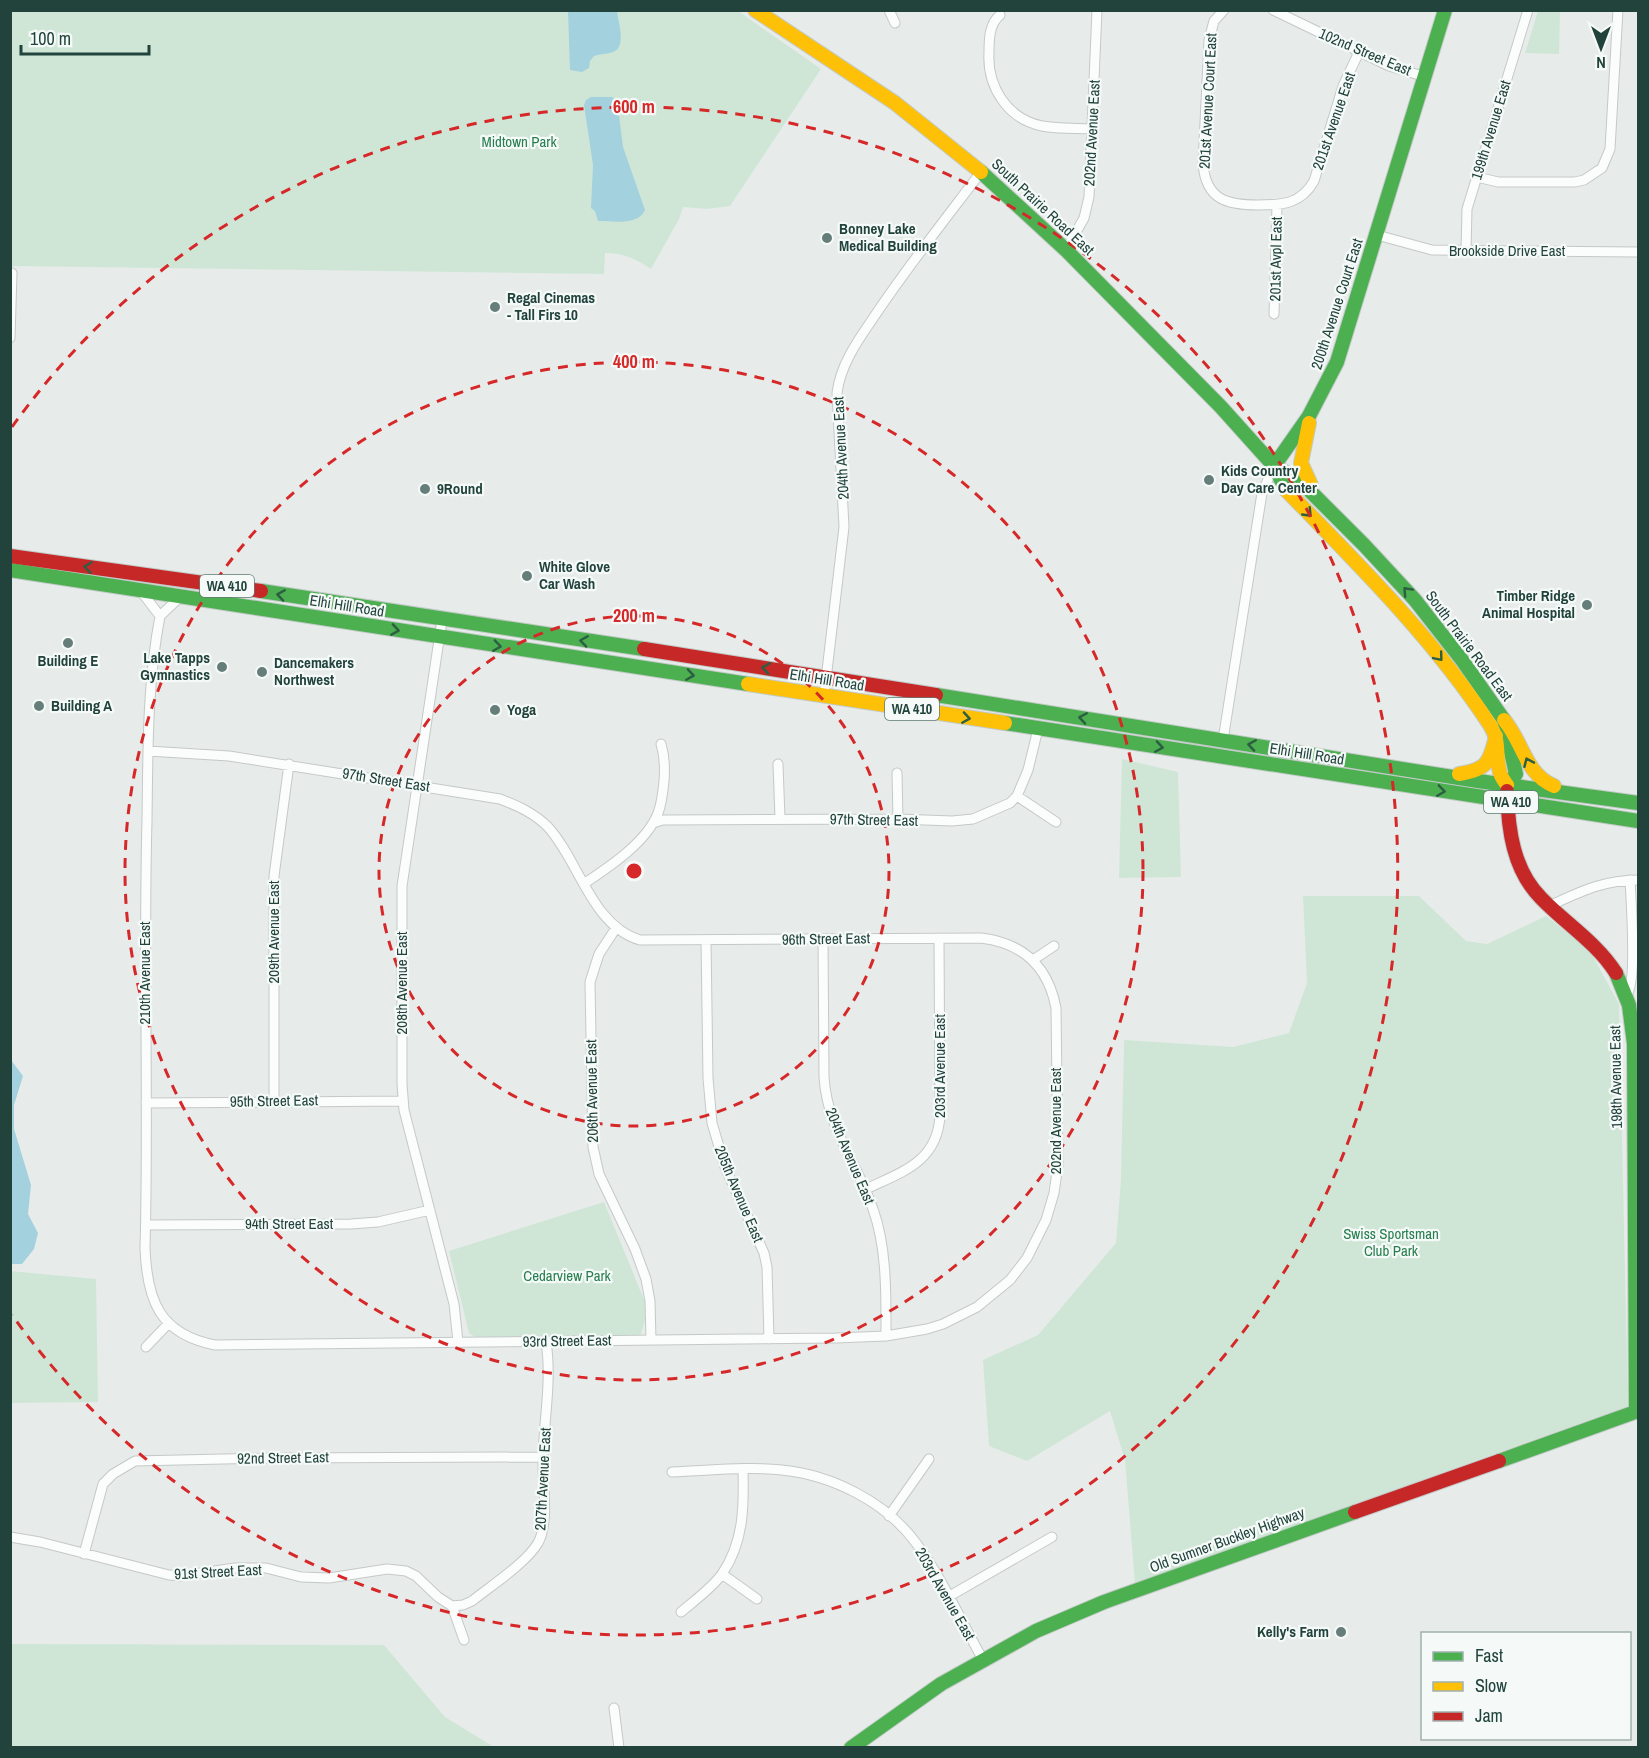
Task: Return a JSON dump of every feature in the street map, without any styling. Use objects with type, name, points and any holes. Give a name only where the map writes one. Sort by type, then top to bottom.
[{"type":"main road","name":"South Prairie Road East","points":[[755,10],[896,104],[981,172],[1066,250],[1221,407],[1274,466],[1286,490],[1383,590],[1460,681],[1496,736],[1500,756],[1500,774],[1507,785],[1516,774],[1504,720],[1482,686],[1414,600],[1298,479],[1274,466]]},
{"type":"main road","name":"200th Avenue Court East","points":[[1274,466],[1311,414],[1337,362],[1445,10]]},
{"type":"main road","points":[[1311,414],[1302,463],[1303,471],[1317,498]]},
{"type":"main road","name":"Elhi Hill Road","points":[[10,556],[622,646],[1507,785],[1638,803]]},
{"type":"main road","name":"Elhi Hill Road","points":[[10,570],[1638,821]]},
{"type":"main road","points":[[1504,720],[1513,728],[1532,772],[1539,781],[1595,796]]},
{"type":"main road","points":[[1413,770],[1459,774],[1474,772],[1487,765],[1492,757],[1496,736]]},
{"type":"main road","name":"198th Avenue East","points":[[1507,785],[1510,833],[1518,863],[1528,883],[1548,906],[1595,944],[1611,964],[1627,994],[1634,1044],[1637,1411]]},
{"type":"main road","name":"Old Sumner Buckley Highway","points":[[850,1748],[896,1713],[982,1658],[1048,1624],[1637,1411]]},
{"type":"street","points":[[889,10],[895,23]]},
{"type":"street","name":"202nd Avenue East","points":[[1066,250],[1081,226],[1086,210],[1093,129],[1097,10]]},
{"type":"street","name":"201st Avenue Court East","points":[[1224,10],[1214,21],[1209,40],[1203,164],[1206,182],[1214,193],[1237,205],[1277,205]]},
{"type":"street","name":"102nd Street East","points":[[1273,10],[1389,66],[1426,77]]},
{"type":"street","name":"199th Avenue East","points":[[1466,251],[1466,216],[1528,10]]},
{"type":"street","points":[[1477,177],[1498,182],[1575,182],[1591,177],[1602,168],[1610,149],[1618,10]]},
{"type":"street","points":[[1000,15],[992,26],[988,54],[991,81],[1001,99],[1015,113],[1034,124],[1093,129]]},
{"type":"street","name":"201st Avenue East","points":[[1277,205],[1296,200],[1310,188],[1343,86],[1359,52]]},
{"type":"street","name":"204th Avenue East","points":[[824,696],[844,527],[837,393],[842,373],[854,348],[906,271],[981,172]]},
{"type":"street","name":"201st Avpl East","points":[[1274,314],[1277,205]]},
{"type":"street","name":"Brookside Drive East","points":[[1377,235],[1424,249],[1638,252]]},
{"type":"street","points":[[10,338],[12,273]]},
{"type":"street","name":"200th Avenue Court East","points":[[1223,740],[1262,493],[1274,466]]},
{"type":"street","points":[[140,590],[160,616],[180,597]]},
{"type":"street","name":"210th Avenue East","points":[[160,616],[151,674],[148,751],[145,905],[146,1276],[156,1306],[168,1324]]},
{"type":"street","name":"208th Avenue East","points":[[442,621],[402,886],[402,1101],[454,1304],[458,1342]]},
{"type":"street","points":[[1038,729],[1028,770],[1017,796],[1056,822]]},
{"type":"street","points":[[616,928],[604,915],[585,884],[624,855],[653,823],[658,813],[663,786],[664,755],[661,744]]},
{"type":"street","name":"97th Street East","points":[[148,751],[229,756],[289,764],[500,799],[529,812],[552,832],[585,884]]},
{"type":"street","name":"209th Avenue East","points":[[274,1101],[274,876],[289,764]]},
{"type":"street","points":[[778,764],[780,819]]},
{"type":"street","points":[[897,773],[898,819]]},
{"type":"street","name":"97th Street East","points":[[653,823],[663,820],[780,819],[952,821],[973,819],[1010,803],[1017,796]]},
{"type":"street","points":[[1548,906],[1597,885],[1618,880],[1634,880],[1632,974],[1631,990],[1627,994]]},
{"type":"street","name":"96th Street East","points":[[616,928],[636,938],[650,941],[994,939],[1017,948],[1033,960]]},
{"type":"street","name":"206th Avenue East","points":[[616,928],[599,954],[590,982],[593,1147],[599,1174],[635,1249],[646,1279],[650,1301],[651,1340]]},
{"type":"street","name":"203rd Avenue East","points":[[864,1190],[913,1166],[928,1153],[937,1135],[940,1116],[939,938]]},
{"type":"street","name":"204th Avenue East","points":[[822,939],[826,1100],[837,1132],[876,1218],[885,1288],[886,1336]]},
{"type":"street","name":"205th Avenue East","points":[[706,940],[710,1108],[725,1167],[764,1253],[767,1267],[769,1339]]},
{"type":"street","points":[[1033,960],[1054,946]]},
{"type":"street","name":"202nd Avenue East","points":[[993,1295],[1019,1269],[1034,1245],[1049,1213],[1056,1179],[1056,1008],[1051,988],[1042,970],[1033,960]]},
{"type":"street","name":"95th Street East","points":[[146,1103],[402,1101]]},
{"type":"street","name":"94th Street East","points":[[146,1225],[351,1224],[378,1222],[430,1210]]},
{"type":"street","name":"93rd Street East","points":[[168,1324],[203,1342],[215,1345],[886,1336],[943,1324],[977,1307],[993,1295]]},
{"type":"street","points":[[146,1347],[168,1324]]},
{"type":"street","name":"207th Avenue East","points":[[452,1606],[463,1605],[472,1600],[521,1562],[537,1544],[542,1534],[547,1384],[546,1342]]},
{"type":"street","name":"92nd Street East","points":[[84,1554],[103,1484],[113,1473],[135,1461],[543,1457]]},
{"type":"street","points":[[889,1516],[928,1458]]},
{"type":"street","points":[[681,1612],[722,1574],[736,1544],[744,1509],[743,1470]]},
{"type":"street","name":"203rd Avenue East","points":[[672,1472],[783,1470],[822,1479],[869,1500],[915,1541],[982,1658]]},
{"type":"street","name":"91st Street East","points":[[10,1537],[181,1576],[235,1568],[266,1568],[301,1577],[320,1578],[397,1569],[416,1576],[438,1597],[452,1606]]},
{"type":"street","points":[[948,1598],[1052,1537]]},
{"type":"street","points":[[722,1574],[757,1599]]},
{"type":"street","points":[[452,1606],[464,1640]]},
{"type":"street","points":[[614,1708],[619,1748]]},
{"type":"green space","name":"Midtown Park","points":[[11,11],[738,11],[821,69],[730,206],[707,209],[683,207],[679,219],[651,269],[630,257],[605,253],[604,274],[11,266]]},
{"type":"green space","points":[[1538,11],[1560,11],[1559,54],[1525,53]]},
{"type":"green space","points":[[1122,759],[1178,772],[1181,877],[1119,878]]},
{"type":"green space","name":"Swiss Sportsman Club Park","points":[[1303,896],[1419,896],[1466,941],[1487,944],[1546,916],[1590,951],[1619,1004],[1628,1406],[1135,1583],[1125,1460],[1110,1411],[1027,1461],[989,1446],[983,1360],[1038,1335],[1116,1243],[1121,1179],[1124,1040],[1233,1047],[1289,1033],[1307,983]]},
{"type":"green space","name":"Cedarview Park","points":[[604,1202],[645,1302],[647,1313],[641,1334],[634,1336],[475,1337],[469,1333],[449,1251]]},
{"type":"green space","points":[[10,1271],[96,1279],[98,1402],[11,1403]]},
{"type":"green space","points":[[11,1644],[384,1645],[445,1717],[494,1747],[11,1747]]},
{"type":"water","points":[[568,11],[617,11],[620,45],[613,52],[594,56],[589,68],[582,72],[570,70]]},
{"type":"water","points":[[591,97],[612,97],[617,100],[623,147],[645,210],[642,215],[631,221],[598,221],[595,211],[591,208],[593,165],[584,105]]},
{"type":"water","points":[[11,1060],[23,1076],[14,1105],[14,1129],[31,1185],[28,1214],[38,1233],[34,1249],[22,1264],[11,1264]]},
{"type":"traffic: fast","points":[[1274,466],[1309,416],[1337,362],[1445,10]]},
{"type":"traffic: fast","points":[[981,172],[1066,250],[1221,407],[1274,466],[1286,490]]},
{"type":"traffic: fast","points":[[1274,466],[1298,479],[1364,545],[1415,600],[1462,660],[1504,720],[1516,774],[1507,785]]},
{"type":"traffic: fast","points":[[10,570],[748,684]]},
{"type":"traffic: fast","points":[[261,591],[644,649]]},
{"type":"traffic: fast","points":[[936,695],[1478,781],[1638,803]]},
{"type":"traffic: fast","points":[[1005,723],[1638,821]]},
{"type":"traffic: fast","points":[[1616,973],[1629,1005],[1634,1044],[1636,1411]]},
{"type":"traffic: fast","points":[[1499,1461],[1638,1411]]},
{"type":"traffic: fast","points":[[851,1748],[941,1684],[1036,1631],[1104,1602],[1355,1512]]},
{"type":"traffic: slow","points":[[755,10],[895,103],[981,172]]},
{"type":"traffic: slow","points":[[1309,423],[1301,463],[1311,485]]},
{"type":"traffic: slow","points":[[1286,490],[1394,603],[1468,693],[1493,731],[1497,743],[1500,773],[1507,785]]},
{"type":"traffic: slow","points":[[748,684],[1005,723]]},
{"type":"traffic: slow","points":[[1504,720],[1530,766],[1544,781],[1554,786]]},
{"type":"traffic: slow","points":[[1459,774],[1476,770],[1486,763],[1492,752],[1496,736]]},
{"type":"traffic: jam","points":[[10,556],[261,591]]},
{"type":"traffic: jam","points":[[644,649],[936,695]]},
{"type":"traffic: jam","points":[[1507,791],[1511,834],[1524,875],[1541,898],[1590,943],[1616,973]]},
{"type":"traffic: jam","points":[[1355,1512],[1499,1461]]},
{"type":"place","name":"Bonney Lake Medical Building","points":[[827,238]]},
{"type":"place","name":"Regal Cinemas - Tall Firs 10","points":[[495,307]]},
{"type":"place","name":"Kids Country Day Care Center","points":[[1209,480]]},
{"type":"place","name":"9Round","points":[[425,489]]},
{"type":"place","name":"White Glove Car Wash","points":[[527,576]]},
{"type":"place","name":"Timber Ridge Animal Hospital","points":[[1587,605]]},
{"type":"place","name":"Building E","points":[[68,643]]},
{"type":"place","name":"Lake Tapps Gymnastics","points":[[222,667]]},
{"type":"place","name":"Dancemakers Northwest","points":[[262,672]]},
{"type":"place","name":"Building A","points":[[39,706]]},
{"type":"place","name":"Yoga","points":[[495,710]]},
{"type":"place","name":"Kelly's Farm","points":[[1341,1632]]}]
